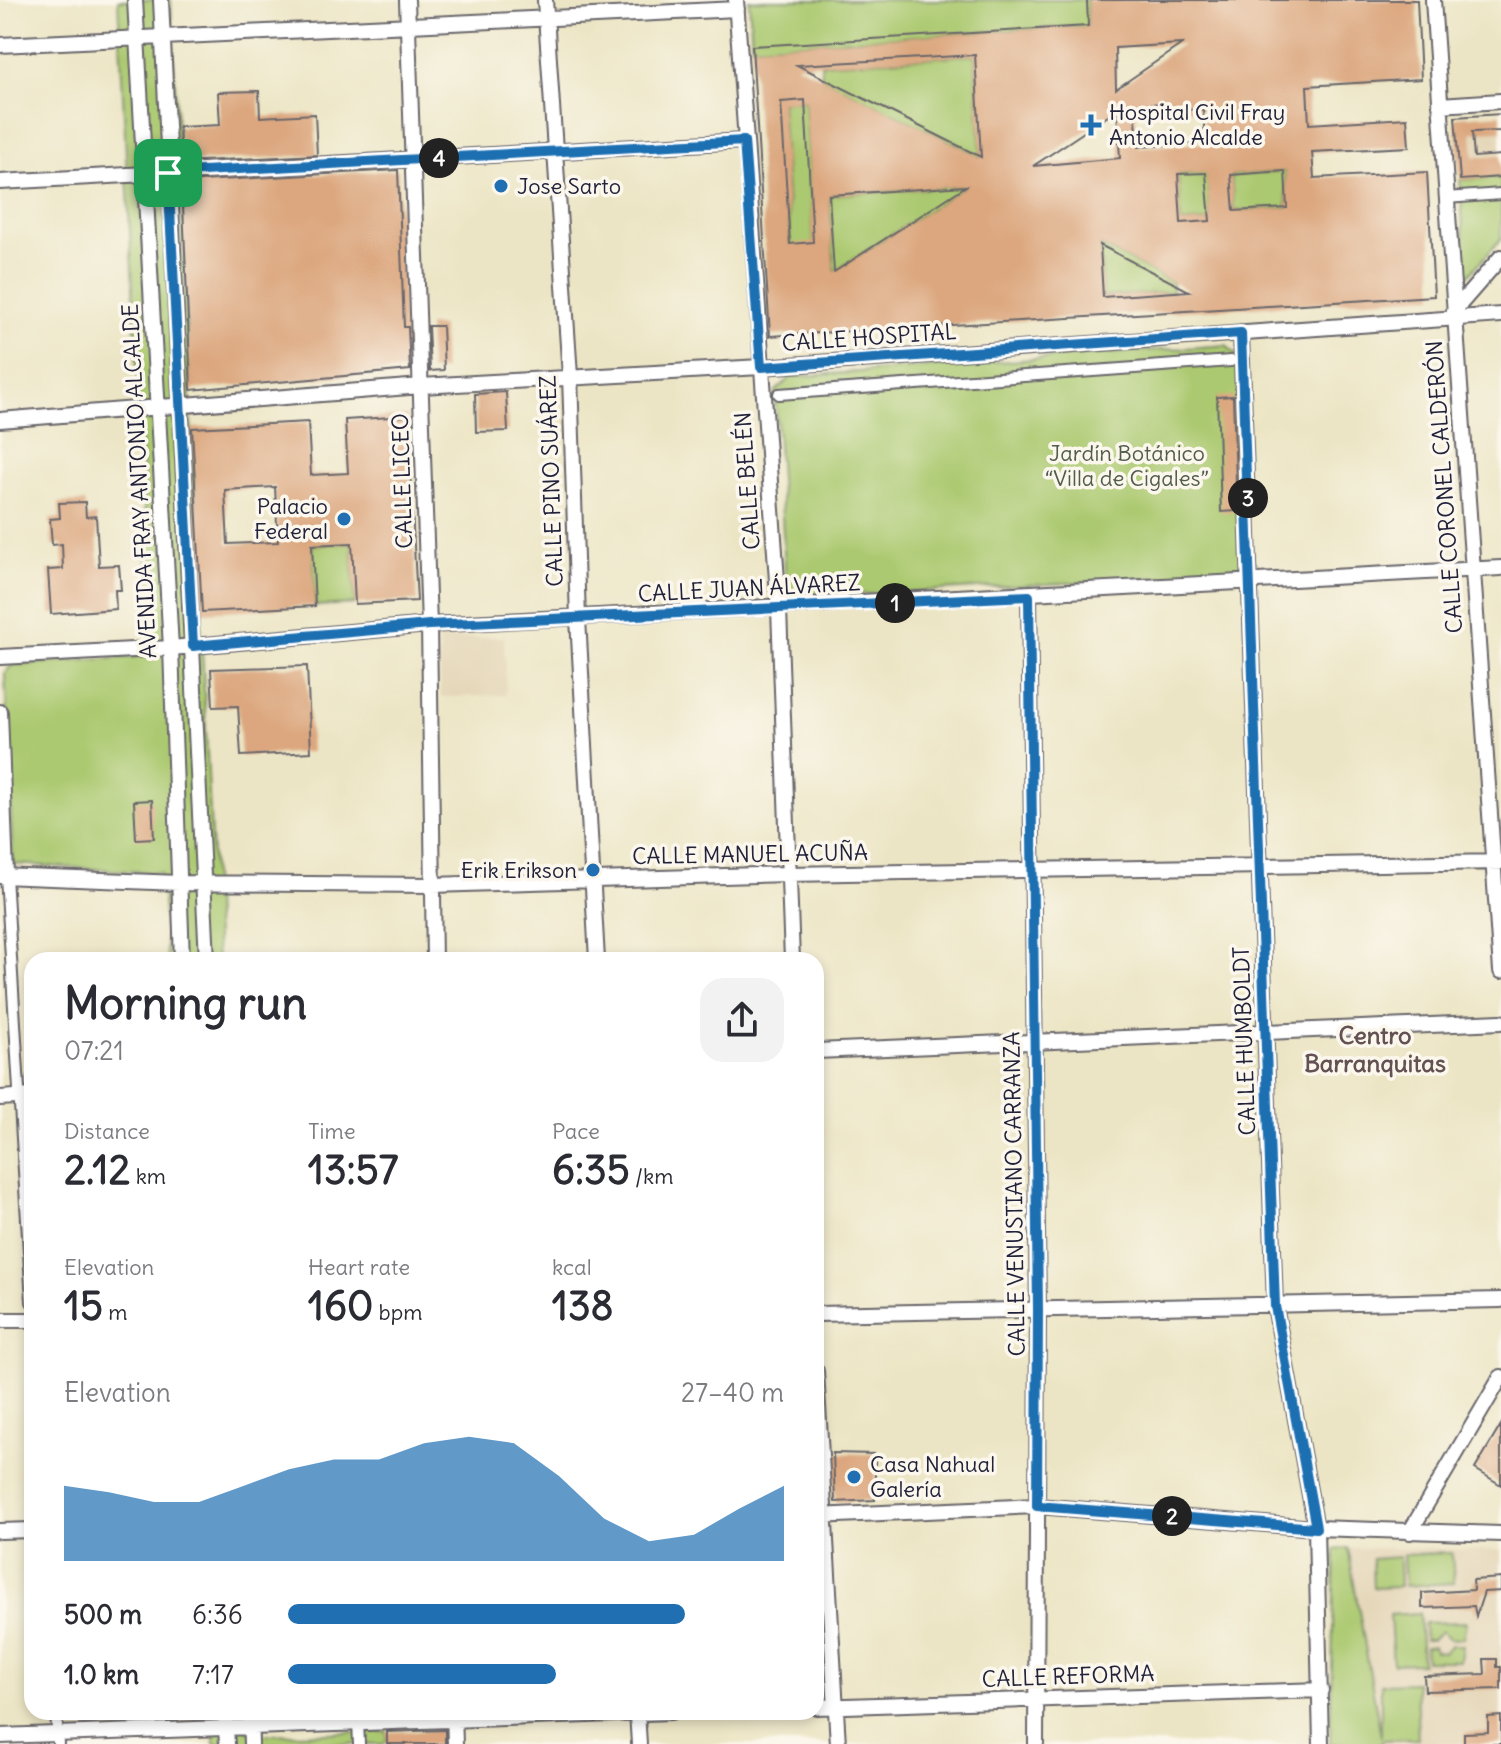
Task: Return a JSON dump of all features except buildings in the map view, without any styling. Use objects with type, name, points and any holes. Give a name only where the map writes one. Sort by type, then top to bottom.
[{"type":"street","name":"AVENIDA FRAY ANTONIO ALCALDE","points":[[135,0],[171,648],[182,952]]},
{"type":"street","name":"AVENIDA FRAY ANTONIO ALCALDE","points":[[161,0],[207,952]]},
{"type":"street","name":"CALLE LICEO","points":[[407,0],[429,625],[434,952]]},
{"type":"street","name":"CALLE PINO SUÁREZ","points":[[545,0],[570,376],[578,619],[596,952]]},
{"type":"street","name":"CALLE CORONEL CALDERÓN","points":[[1433,0],[1471,570],[1496,863],[1501,971]]},
{"type":"street","points":[[0,45],[546,18],[736,4]]},
{"type":"street","name":"CALLE BELÉN","points":[[736,4],[779,609],[792,952]]},
{"type":"street","points":[[1440,105],[1501,101]]},
{"type":"street","points":[[0,182],[744,141]]},
{"type":"street","points":[[1446,198],[1501,194]]},
{"type":"street","points":[[1454,315],[1501,257]]},
{"type":"street","name":"CALLE HOSPITAL","points":[[0,420],[421,386],[761,367],[1454,315],[1501,315]]},
{"type":"street","name":"CALLE HUMBOLDT","points":[[1241,333],[1275,1306],[1316,1528],[1321,1744]]},
{"type":"street","points":[[779,394],[1231,361]]},
{"type":"street","name":"CALLE JUAN ÁLVAREZ","points":[[0,657],[171,648],[429,625],[1029,596],[1501,568]]},
{"type":"street","name":"CALLE VENUSTIANO CARRANZA","points":[[1029,596],[1038,1309],[1036,1744]]},
{"type":"street","points":[[0,712],[3,876],[24,1077]]},
{"type":"street","name":"CALLE MANUEL ACUÑA","points":[[3,876],[179,883],[433,885],[787,874],[1496,863]]},
{"type":"street","points":[[824,1051],[1501,1022]]},
{"type":"street","points":[[0,1098],[24,1096]]},
{"type":"street","points":[[824,1314],[1501,1300]]},
{"type":"street","points":[[0,1320],[24,1320]]},
{"type":"street","points":[[1410,1532],[1501,1377]]},
{"type":"street","points":[[824,1516],[1037,1506],[1316,1528],[1501,1534]]},
{"type":"street","points":[[0,1531],[24,1530]]},
{"type":"street","points":[[824,1567],[838,1744]]},
{"type":"street","name":"CALLE REFORMA","points":[[824,1707],[1321,1690]]},
{"type":"street","points":[[0,1736],[58,1739],[218,1720]]},
{"type":"street","points":[[226,1720],[227,1744]]},
{"type":"street","points":[[250,1720],[251,1744]]},
{"type":"street","points":[[286,1720],[385,1720]]},
{"type":"street","points":[[454,1720],[455,1744]]},
{"type":"street","points":[[637,1720],[639,1744]]},
{"type":"street","points":[[358,1722],[359,1744]]},
{"type":"shaded area","points":[[1501,114],[1501,177],[1460,180],[1455,117]]},
{"type":"shaded area","points":[[504,637],[506,695],[441,697],[439,639]]},
{"type":"shaded area","points":[[1348,1548],[1501,1550],[1501,1744],[1382,1744]]},
{"type":"green space","points":[[118,0],[171,0],[217,952],[166,952],[161,873],[13,864],[5,673],[12,665],[152,656]]},
{"type":"green space","points":[[749,0],[1087,0],[1088,26],[752,46]]},
{"type":"green space","points":[[975,55],[981,157],[822,78],[821,64]]},
{"type":"green space","points":[[805,100],[816,283],[793,284],[781,102]]},
{"type":"green space","points":[[1285,171],[1287,208],[1234,211],[1231,175]]},
{"type":"green space","points":[[1207,173],[1210,221],[1181,223],[1178,174]]},
{"type":"green space","points":[[1501,177],[1501,239],[1466,278],[1460,180]]},
{"type":"green space","points":[[966,186],[834,272],[829,195]]},
{"type":"green space","points":[[1100,245],[1172,282],[1172,292],[1103,297]]},
{"type":"green space","name":"Jardín Botánico “Villa de Cigales”","points":[[1226,345],[1238,357],[1243,566],[1227,574],[799,598],[786,587],[775,392],[791,377]]},
{"type":"green space","points":[[352,543],[355,604],[315,606],[312,545]]},
{"type":"green space","points":[[1348,1548],[1381,1737],[1381,1684],[1416,1683],[1418,1739],[1382,1740],[1382,1744],[1330,1744],[1335,1549]]},
{"type":"green space","points":[[1452,1553],[1454,1583],[1405,1586],[1403,1555]]},
{"type":"green space","points":[[1399,1557],[1400,1587],[1373,1588],[1372,1559]]},
{"type":"green space","points":[[1419,1613],[1422,1663],[1393,1664],[1390,1615]]},
{"type":"green space","points":[[1466,1622],[1463,1638],[1450,1639],[1441,1631],[1432,1640],[1425,1640],[1424,1623]]},
{"type":"green space","points":[[1451,1645],[1462,1645],[1460,1661],[1426,1661],[1425,1647],[1433,1646],[1435,1651],[1444,1652]]},
{"type":"green space","points":[[213,1720],[261,1720],[262,1735],[387,1731],[387,1741],[383,1744],[214,1744]]},
{"type":"place","name":"Hospital Civil Fray Antonio Alcalde","points":[[1091,125]]},
{"type":"place","name":"Jose Sarto","points":[[501,186]]},
{"type":"place","name":"Palacio Federal","points":[[344,519]]},
{"type":"place","name":"Erik Erikson","points":[[593,870]]},
{"type":"place","name":"Casa Nahual Galería","points":[[854,1477]]},
{"type":"district","name":"Centro Barranquitas","points":[[1375,1049]]},
{"type":"route","points":[[744,141],[761,367],[1241,333],[1275,1306],[1316,1528],[1037,1506],[1038,1309],[1029,596],[429,625],[193,646],[168,173],[744,141]]}]
